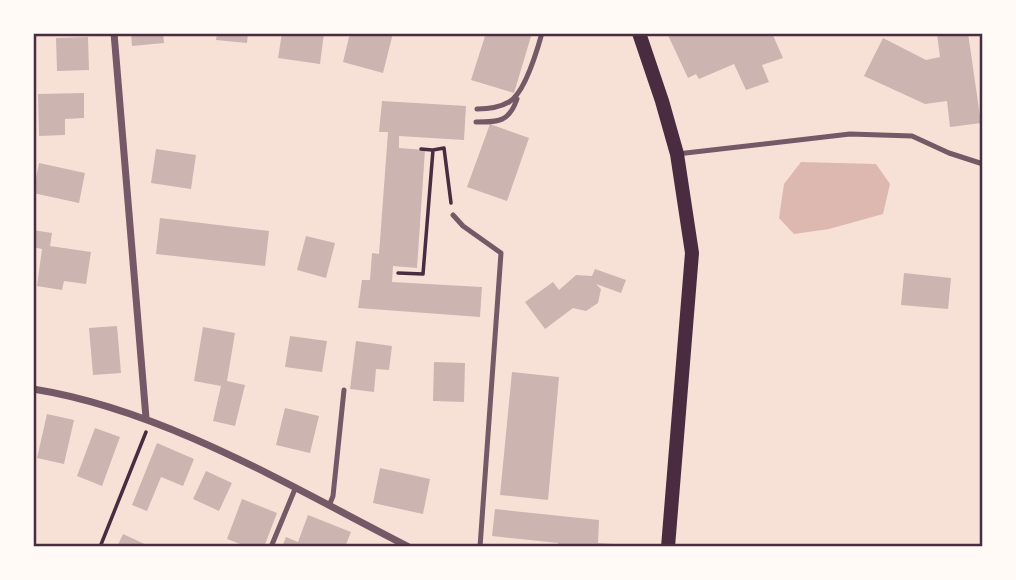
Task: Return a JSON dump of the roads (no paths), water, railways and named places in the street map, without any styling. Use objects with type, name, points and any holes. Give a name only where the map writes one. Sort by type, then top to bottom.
[{"type":"main road","points":[[639,33],[677,154],[692,253],[668,547]]},
{"type":"street","points":[[114,33],[148,419]]},
{"type":"street","points":[[33,389],[63,393],[148,419],[409,547]]},
{"type":"lane","points":[[476,122],[497,120],[512,113],[542,33]]},
{"type":"lane","points":[[477,109],[502,106],[513,100],[521,87]]},
{"type":"lane","points":[[677,154],[850,134],[912,136],[949,153],[983,164]]},
{"type":"lane","points":[[453,215],[463,226],[501,253],[480,547]]},
{"type":"lane","points":[[329,506],[333,496],[344,390]]},
{"type":"lane","points":[[271,547],[295,489]]}]
